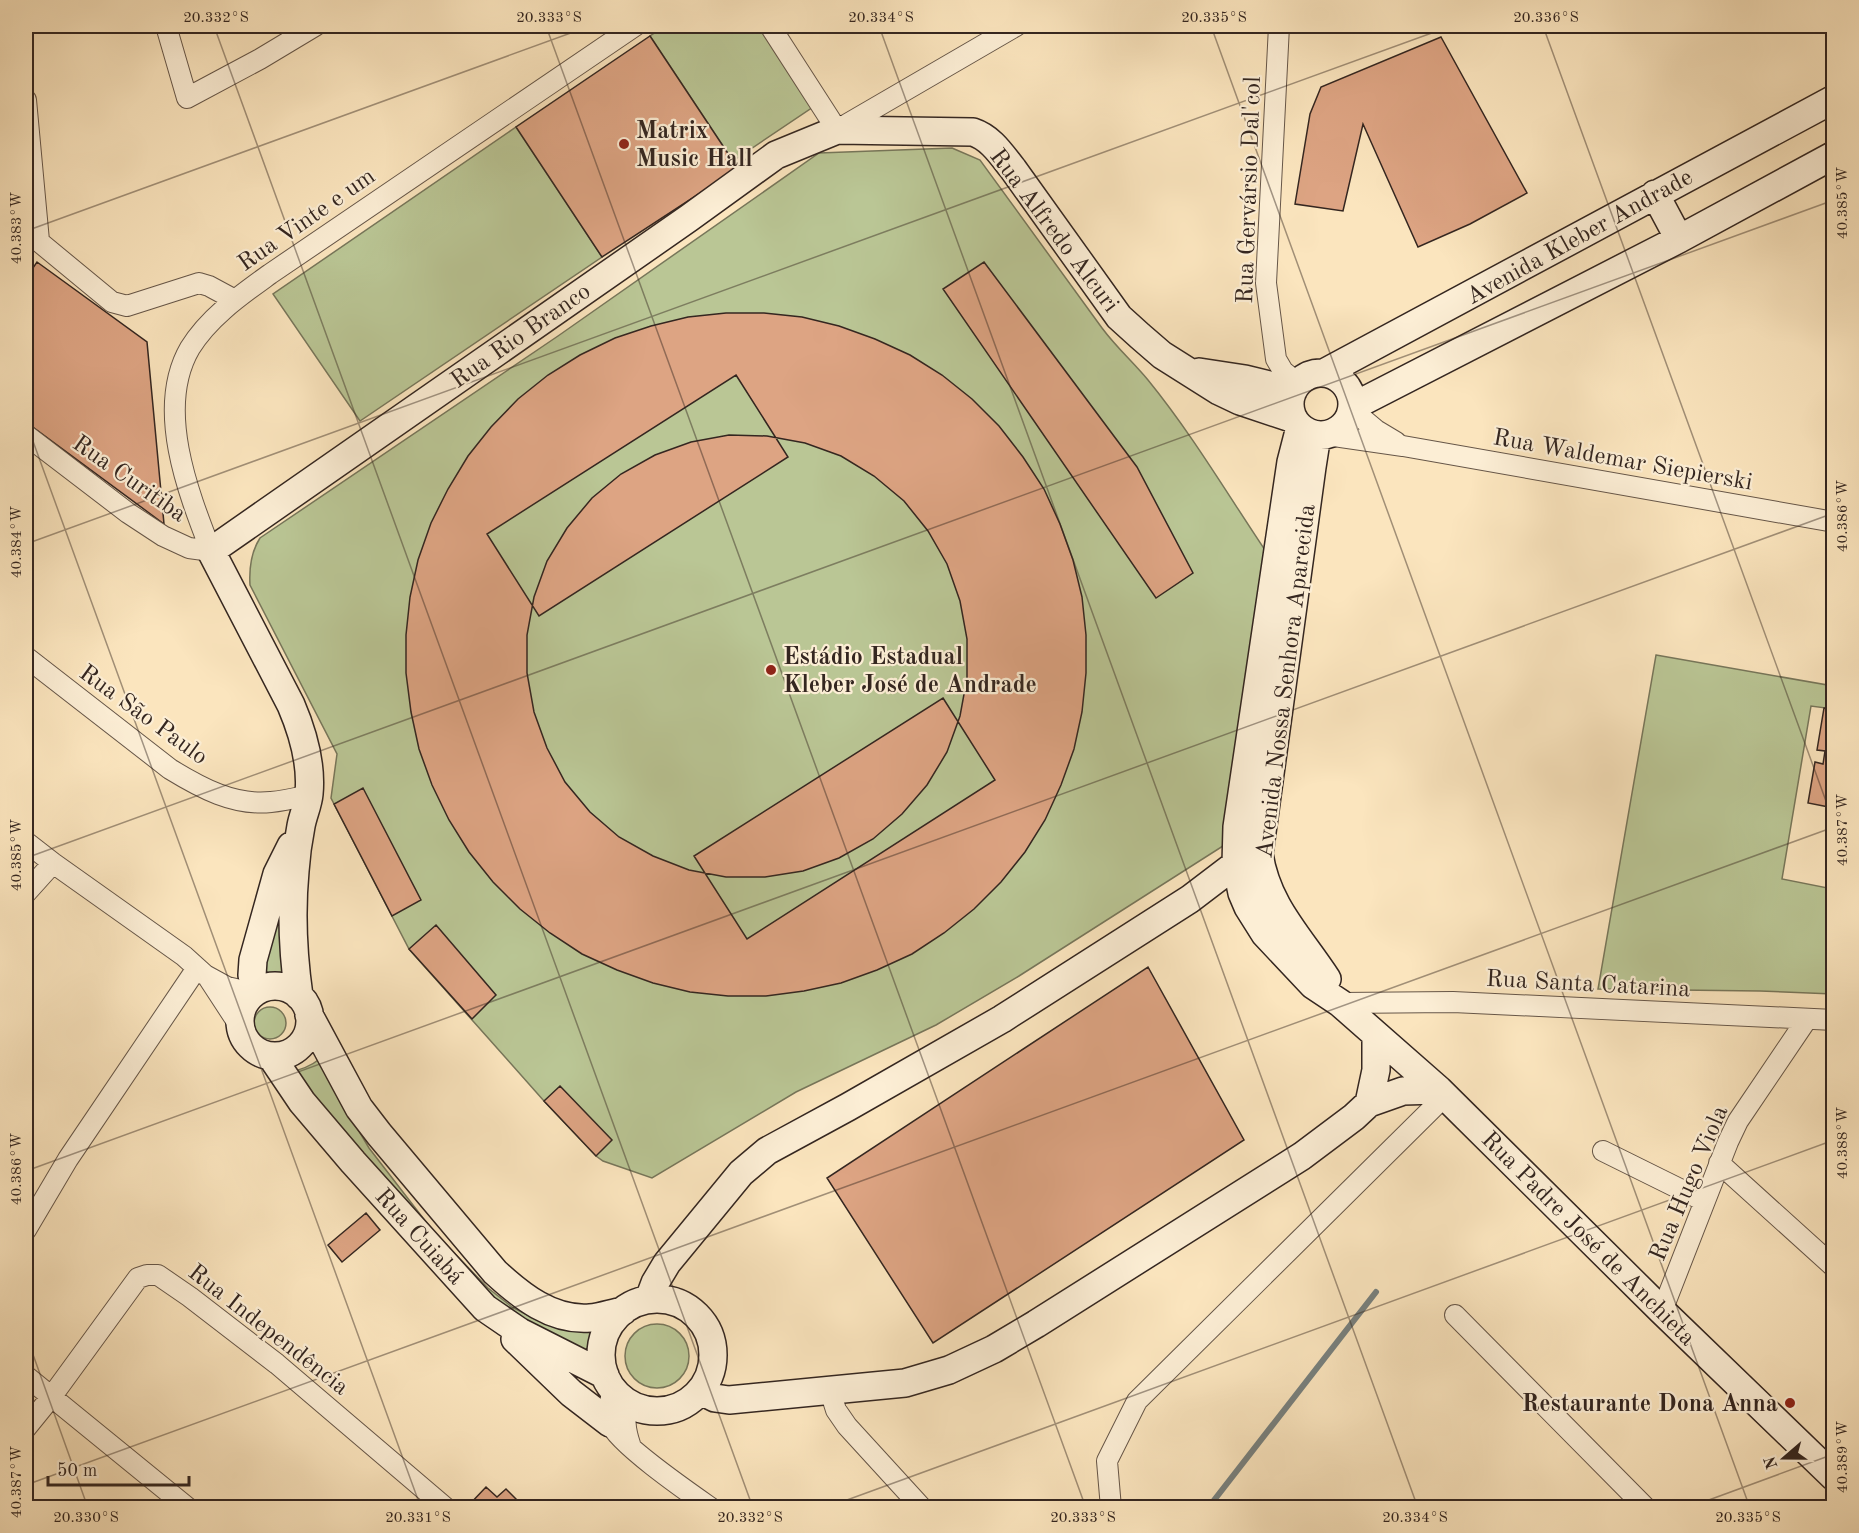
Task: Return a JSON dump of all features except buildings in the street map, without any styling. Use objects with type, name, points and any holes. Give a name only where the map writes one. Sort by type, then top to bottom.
[{"type":"street","points":[[166,26],[187,98],[315,26]]},
{"type":"street","name":"Rua Vinte e um","points":[[211,551],[197,515],[176,439],[176,406],[178,380],[190,349],[213,320],[270,274],[635,26]]},
{"type":"street","points":[[770,26],[837,130],[1016,26]]},
{"type":"street","name":"Rua Gervársio Dal'col","points":[[1278,26],[1266,283],[1276,359],[1295,387]]},
{"type":"street","name":"Avenida Kleber Andrade","points":[[1324,373],[1833,99]]},
{"type":"street","points":[[26,100],[32,236],[112,302],[127,306],[198,283],[209,286],[235,300]]},
{"type":"street","name":"Rua Alfredo Alcuri","points":[[837,130],[973,132],[982,135],[1007,162],[1119,317],[1162,355],[1240,402],[1310,429]]},
{"type":"street","name":"Rua Rio Branco","points":[[211,551],[776,155],[837,130]]},
{"type":"street","name":"Avenida Kleber Andrade","points":[[1352,408],[1679,239],[1833,154]]},
{"type":"street","points":[[1655,194],[1679,239]]},
{"type":"street","name":"Rua Alfredo Alcuri","points":[[1186,369],[1295,387]]},
{"type":"street","points":[[1324,373],[1341,381],[1347,388],[1352,408],[1343,426],[1336,431],[1310,429],[1290,410],[1295,387],[1305,377],[1324,373]]},
{"type":"street","name":"Rua Waldemar Siepierski","points":[[1352,408],[1376,430],[1403,446]]},
{"type":"street","name":"Rua Waldemar Siepierski","points":[[1310,429],[1833,522]]},
{"type":"street","name":"Avenida Nossa Senhora Aparecida","points":[[1310,429],[1291,462],[1237,827],[1236,864],[1242,893],[1248,908],[1265,933],[1312,985],[1340,1003]]},
{"type":"street","name":"Avenida Nossa Senhora Aparecida","points":[[1310,429],[1311,467],[1259,854],[1262,873],[1277,907],[1288,927],[1326,977],[1340,1003]]},
{"type":"street","name":"Rua Curitiba","points":[[26,435],[128,513],[163,536],[189,548],[211,551]]},
{"type":"street","points":[[211,551],[301,727],[309,776],[309,795],[301,826],[295,870],[292,921],[293,959],[304,1005],[309,1026],[300,1045],[281,1055],[271,1056],[260,1053],[244,1038],[241,1028],[241,1012],[248,998],[255,992],[267,987],[278,986],[289,989],[304,1005]]},
{"type":"street","name":"Rua São Paulo","points":[[26,657],[170,769],[195,784],[232,800],[270,802],[309,795]]},
{"type":"street","points":[[255,992],[252,975],[253,960],[277,874],[301,826]]},
{"type":"street","points":[[26,842],[184,956],[201,971],[227,987],[255,992]]},
{"type":"street","points":[[26,893],[53,863]]},
{"type":"street","points":[[649,1299],[667,1263],[741,1173],[767,1151],[858,1102],[1002,1018],[1190,899],[1236,864]]},
{"type":"street","points":[[201,971],[241,1028]]},
{"type":"street","points":[[26,1230],[68,1159],[201,971]]},
{"type":"street","name":"Rua Santa Catarina","points":[[1340,1003],[1453,1002],[1833,1020]]},
{"type":"street","name":"Rua Padre José de Anchieta","points":[[1340,1003],[1442,1093],[1833,1477]]},
{"type":"street","name":"Rua Cuiabá","points":[[304,1005],[359,1108],[495,1272],[514,1290],[535,1304],[558,1314],[590,1318],[623,1311]]},
{"type":"street","name":"Rua Hugo Viola","points":[[1662,1311],[1719,1163],[1738,1121],[1807,1019]]},
{"type":"street","points":[[1369,1103],[1376,1070],[1376,1036]]},
{"type":"street","name":"Rua Cuiabá","points":[[271,1056],[302,1102],[485,1308],[614,1398]]},
{"type":"street","points":[[700,1391],[715,1398],[729,1400],[904,1383],[949,1370],[994,1349],[1302,1156],[1369,1103],[1403,1091],[1442,1093]]},
{"type":"street","points":[[1111,1508],[1107,1461],[1137,1401],[1442,1093]]},
{"type":"street","points":[[1603,1151],[1704,1201]]},
{"type":"street","points":[[1719,1163],[1830,1255]]},
{"type":"street","name":"Rua Independência","points":[[26,1428],[138,1278],[158,1275],[277,1364],[446,1508]]},
{"type":"street","points":[[485,1308],[513,1338],[571,1392],[614,1398],[643,1410],[658,1412],[674,1409],[689,1402],[709,1377],[713,1360],[712,1344],[706,1328],[696,1314],[682,1305],[666,1300],[649,1299],[633,1304],[610,1324],[603,1340],[601,1358],[614,1398],[617,1433],[631,1447],[711,1508]]},
{"type":"street","points":[[1455,1315],[1646,1508]]},
{"type":"street","points":[[26,1376],[188,1508]]},
{"type":"street","points":[[830,1391],[836,1410],[847,1426],[922,1508]]},
{"type":"green space","points":[[665,26],[763,26],[816,105],[733,161],[650,36]]},
{"type":"green space","points":[[516,127],[602,257],[360,421],[273,294]]},
{"type":"green space","name":"Estádio Estadual Kleber José de Andrade","points":[[952,148],[980,160],[1102,328],[1148,380],[1180,422],[1267,553],[1223,846],[1019,976],[936,1025],[796,1092],[652,1178],[603,1161],[596,1156],[409,949],[331,798],[337,754],[250,585],[250,566],[253,555],[260,538],[558,336],[819,153]]},
{"type":"green space","points":[[1656,655],[1833,686],[1833,709],[1811,706],[1782,879],[1833,889],[1833,934],[1827,973],[1833,975],[1833,994],[1598,989]]},
{"type":"green space","points":[[284,871],[289,985],[268,981],[258,984]]},
{"type":"green space","points":[[270,1007],[281,1012],[286,1023],[281,1034],[270,1039],[259,1034],[254,1023],[259,1012]]},
{"type":"green space","points":[[321,1058],[337,1094],[369,1148],[433,1231],[488,1288],[512,1307],[557,1327],[596,1329],[592,1356],[517,1326],[289,1072],[306,1067]]},
{"type":"green space","points":[[657,1324],[675,1330],[683,1338],[689,1356],[683,1374],[675,1382],[657,1388],[639,1382],[631,1374],[625,1356],[631,1338],[639,1330]]},
{"type":"waterway","points":[[1208,1508],[1376,1292]]},
{"type":"place","name":"Matrix Music Hall","points":[[624,144]]},
{"type":"place","name":"Estádio Estadual Kleber José de Andrade","points":[[771,670]]},
{"type":"place","name":"Restaurante Dona Anna","points":[[1790,1403]]}]
